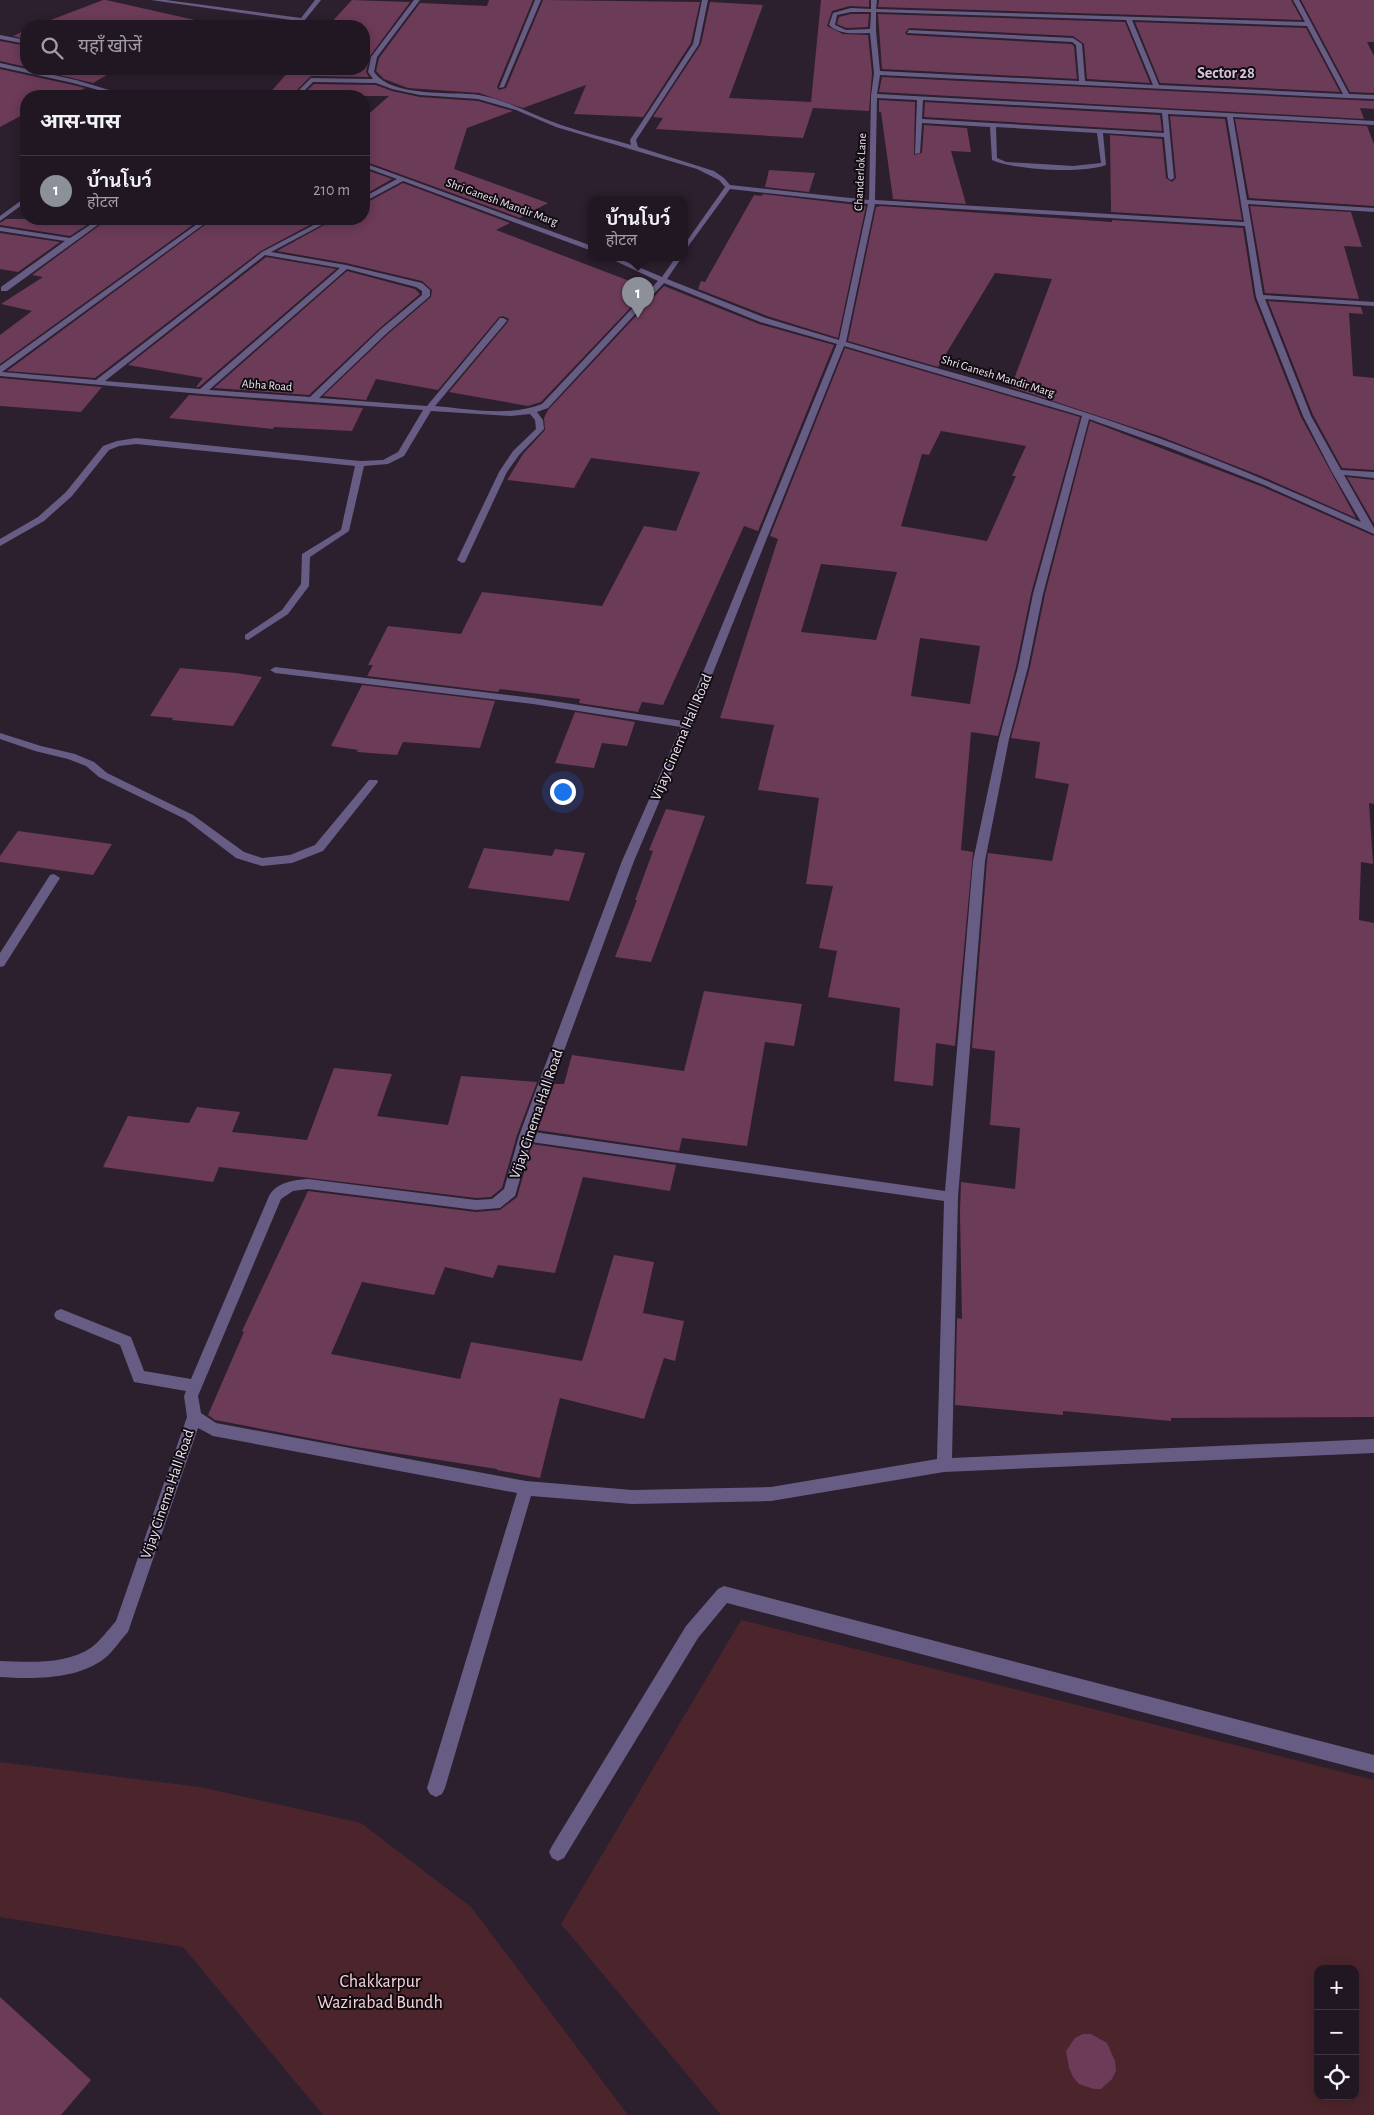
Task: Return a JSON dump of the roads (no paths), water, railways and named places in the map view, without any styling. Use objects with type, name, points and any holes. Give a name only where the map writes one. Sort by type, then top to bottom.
[{"type":"street","points":[[154,0],[302,20],[318,0]]},
{"type":"street","points":[[377,81],[371,72],[374,57],[417,0]]},
{"type":"street","points":[[500,87],[538,0]]},
{"type":"street","points":[[635,148],[633,140],[696,44],[705,0]]},
{"type":"street","name":"Chanderlok Lane","points":[[842,342],[872,202],[874,96],[877,73],[873,31],[874,0]]},
{"type":"street","points":[[1296,0],[1347,96]]},
{"type":"street","points":[[873,31],[843,31],[832,25],[835,14],[841,11],[873,11],[1310,24]]},
{"type":"street","points":[[1128,18],[1157,86]]},
{"type":"street","points":[[909,32],[1073,40],[1079,44],[1082,82]]},
{"type":"street","points":[[0,37],[20,41]]},
{"type":"street","points":[[0,65],[20,69]]},
{"type":"street","points":[[877,73],[1374,96]]},
{"type":"street","points":[[46,75],[105,90]]},
{"type":"street","points":[[302,90],[311,80],[377,81],[394,88],[420,93],[479,97],[518,109],[558,126],[635,148],[646,154],[710,171],[723,179],[728,187]]},
{"type":"street","points":[[874,96],[1374,123]]},
{"type":"street","points":[[917,154],[920,99]]},
{"type":"street","points":[[1164,112],[1171,178]]},
{"type":"street","points":[[1230,116],[1260,297],[1307,416],[1336,472],[1371,530]]},
{"type":"street","points":[[919,121],[1167,135]]},
{"type":"street","points":[[993,126],[994,159],[1005,164],[1014,165],[1082,168],[1101,166],[1104,164],[1100,132]]},
{"type":"street","name":"Shri Ganesh Mandir Marg","points":[[370,167],[588,247]]},
{"type":"street","points":[[370,197],[402,179]]},
{"type":"street","points":[[728,187],[872,202],[1247,224]]},
{"type":"street","points":[[688,244],[728,187]]},
{"type":"street","points":[[1245,202],[1374,210]]},
{"type":"street","points":[[0,219],[20,204]]},
{"type":"street","points":[[1,290],[94,225]]},
{"type":"street","points":[[0,370],[200,225]]},
{"type":"street","points":[[99,382],[264,253],[318,225]]},
{"type":"street","points":[[0,230],[71,240]]},
{"type":"street","points":[[264,253],[346,267],[419,285],[426,290],[426,296],[384,331],[312,400]]},
{"type":"street","name":"Shri Ganesh Mandir Marg","points":[[619,261],[763,320],[1086,415],[1173,446],[1258,480],[1371,530]]},
{"type":"street","points":[[462,560],[503,472],[516,453],[540,429],[539,420],[532,411],[545,406],[663,280],[676,261]]},
{"type":"street","points":[[202,392],[346,267]]},
{"type":"street","points":[[1260,297],[1374,304]]},
{"type":"street","points":[[0,543],[41,519],[69,494],[106,448],[113,444],[136,441],[360,464],[385,462],[401,454],[428,409],[503,320]]},
{"type":"street","name":"Vijay Cinema Hall Road","points":[[0,1669],[22,1671],[70,1665],[98,1653],[122,1626],[194,1416],[191,1396],[276,1196],[290,1186],[308,1184],[476,1206],[495,1204],[510,1192],[526,1136],[628,861],[687,725],[842,342]]},
{"type":"street","name":"Abha Road","points":[[0,374],[428,409],[511,414],[532,411]]},
{"type":"street","points":[[944,1465],[951,1197],[979,861],[1004,739],[1023,667],[1038,594],[1086,415]]},
{"type":"street","points":[[248,637],[285,612],[306,584],[305,556],[344,531],[360,464]]},
{"type":"street","points":[[1336,472],[1374,475]]},
{"type":"street","points":[[275,670],[522,699],[611,711],[687,725]]},
{"type":"street","points":[[0,736],[39,749],[71,756],[90,764],[103,774],[190,817],[240,855],[262,862],[292,859],[319,848],[373,782]]},
{"type":"street","points":[[0,963],[54,878]]},
{"type":"street","points":[[526,1136],[951,1197]]},
{"type":"street","points":[[60,1315],[126,1341],[139,1377],[195,1386]]},
{"type":"street","points":[[194,1416],[213,1429],[526,1488],[632,1498],[771,1494],[944,1465],[1374,1446]]},
{"type":"street","points":[[436,1788],[526,1488]]},
{"type":"street","points":[[558,1852],[692,1632],[724,1594],[1374,1764]]},
{"type":"place","name":"บ้านโบว์","points":[[638,318]]},
{"type":"district","name":"Sector 28","points":[[1226,72]]},
{"type":"park label","name":"Chakkarpur Wazirabad Bundh","points":[[380,1991]]}]
